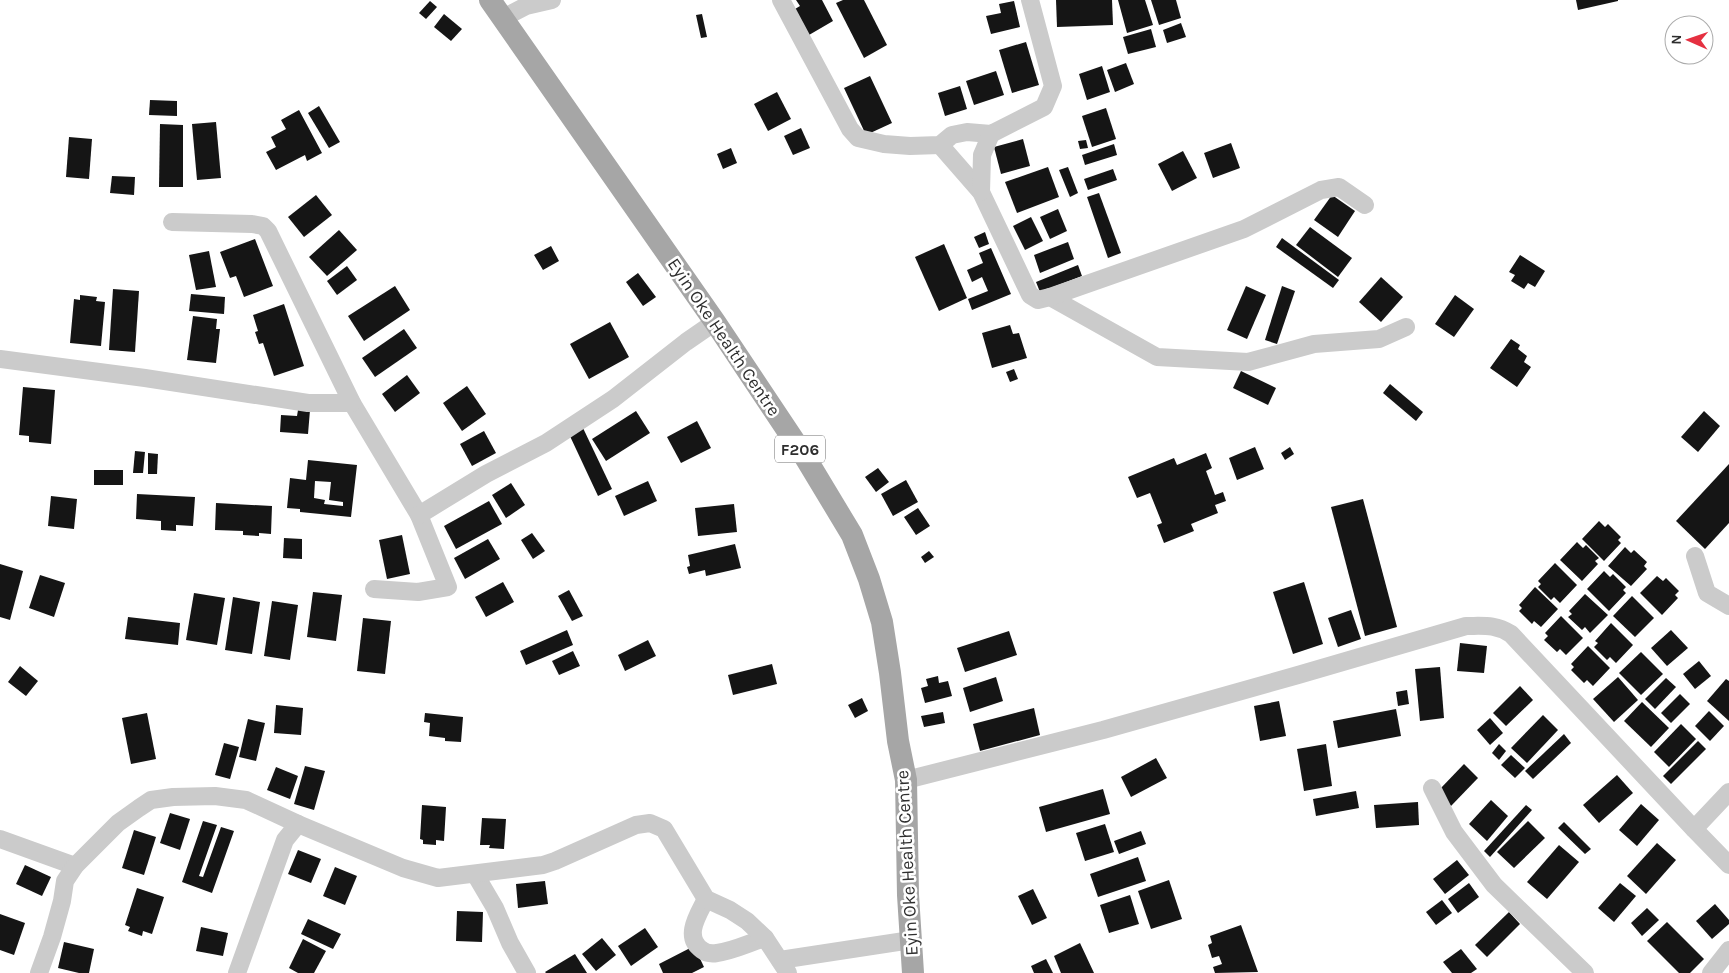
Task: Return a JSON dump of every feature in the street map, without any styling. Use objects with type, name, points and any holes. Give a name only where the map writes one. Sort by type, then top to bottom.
[{"type":"main road","name":"Eyin Oke Health Centre","points":[[490,0],[715,322],[805,457],[852,535],[882,622],[898,741],[906,780],[908,895],[913,973]]},
{"type":"street","points":[[503,18],[526,6],[552,0]]},
{"type":"street","points":[[782,0],[850,129],[858,138],[884,144],[910,146],[940,145],[952,135],[967,132],[991,134],[1044,107],[1053,86],[1030,0]]},
{"type":"street","points":[[981,192],[982,154],[991,134]]},
{"type":"street","points":[[940,145],[981,192],[1030,295],[1038,300],[1050,298],[1244,229],[1321,190],[1339,187],[1365,205]]},
{"type":"street","points":[[172,222],[252,224],[263,226],[268,231],[352,403],[419,515],[448,587],[418,592],[374,589]]},
{"type":"street","points":[[1050,298],[1157,358],[1248,362],[1314,344],[1379,339],[1406,327]]},
{"type":"street","points":[[419,515],[486,474],[546,443],[613,399],[686,342],[715,322]]},
{"type":"street","points":[[0,359],[145,378],[308,403],[352,403]]},
{"type":"street","points":[[1695,556],[1708,594],[1729,606]]},
{"type":"street","points":[[906,780],[1112,727],[1466,626],[1485,626],[1500,628],[1511,634],[1729,864]]},
{"type":"street","points":[[1432,788],[1454,832],[1494,885],[1585,973]]},
{"type":"street","points":[[1694,829],[1729,792]]},
{"type":"street","points":[[39,973],[52,937],[62,901],[65,881],[74,866],[118,823],[151,800],[173,797],[215,796],[246,800],[402,868],[438,878],[543,865],[636,825],[650,824],[664,829],[706,899],[740,915],[765,938],[784,966],[911,940]]},
{"type":"street","points":[[237,973],[285,840],[298,824]]},
{"type":"street","points":[[0,839],[74,866]]},
{"type":"street","points":[[475,874],[495,908],[510,943],[527,973]]},
{"type":"street","points":[[706,899],[696,918],[692,933],[696,946],[706,953],[716,954],[765,938]]},
{"type":"street","points":[[1711,973],[1729,950]]},
{"type":"building","points":[[796,0],[822,0],[833,21],[809,35],[795,9],[800,6]]},
{"type":"building","points":[[843,0],[864,0],[887,45],[864,58],[836,3]]},
{"type":"building","points":[[1056,0],[1112,0],[1113,25],[1057,27]]},
{"type":"building","points":[[1118,0],[1145,0],[1153,25],[1127,33]]},
{"type":"building","points":[[1151,0],[1176,0],[1181,18],[1159,25]]},
{"type":"building","points":[[1576,0],[1618,0],[1618,1],[1578,10]]},
{"type":"building","points":[[430,1],[437,7],[426,19],[419,13]]},
{"type":"building","points":[[1014,1],[1020,27],[991,34],[986,16],[1001,13],[999,4]]},
{"type":"building","points":[[444,14],[462,29],[451,41],[434,27]]},
{"type":"building","points":[[702,14],[707,37],[701,38],[696,15]]},
{"type":"building","points":[[1181,23],[1186,37],[1167,43],[1163,30]]},
{"type":"building","points":[[1151,29],[1156,47],[1128,54],[1123,37]]},
{"type":"building","points":[[1026,42],[1039,85],[1012,93],[999,50]]},
{"type":"building","points":[[1126,63],[1134,84],[1115,92],[1107,70]]},
{"type":"building","points":[[1102,66],[1110,92],[1087,100],[1079,74]]},
{"type":"building","points":[[996,71],[1004,95],[974,105],[966,81]]},
{"type":"building","points":[[870,76],[892,123],[866,135],[844,88]]},
{"type":"building","points":[[960,86],[967,109],[945,116],[938,93]]},
{"type":"building","points":[[777,92],[791,119],[768,131],[754,104]]},
{"type":"building","points":[[150,100],[177,101],[177,116],[149,115]]},
{"type":"building","points":[[319,106],[340,142],[329,148],[308,113]]},
{"type":"building","points":[[1106,108],[1116,139],[1092,147],[1082,116]]},
{"type":"building","points":[[299,110],[322,153],[307,161],[305,155],[276,170],[266,152],[276,147],[271,137],[286,129],[281,120]]},
{"type":"building","points":[[216,122],[221,178],[197,180],[192,124]]},
{"type":"building","points":[[160,124],[183,125],[183,187],[159,187]]},
{"type":"building","points":[[801,128],[810,148],[793,155],[784,136]]},
{"type":"building","points":[[69,137],[92,139],[89,179],[66,177]]},
{"type":"building","points":[[1023,139],[1030,166],[1001,174],[994,147]]},
{"type":"building","points":[[1086,140],[1088,148],[1080,149],[1078,141]]},
{"type":"building","points":[[1231,143],[1240,168],[1213,178],[1204,153]]},
{"type":"building","points":[[1114,144],[1117,155],[1085,165],[1082,155]]},
{"type":"building","points":[[731,148],[737,163],[723,169],[717,154]]},
{"type":"building","points":[[1183,151],[1197,178],[1172,191],[1158,164]]},
{"type":"building","points":[[1048,167],[1059,197],[1017,213],[1005,182]]},
{"type":"building","points":[[1068,167],[1078,193],[1070,197],[1059,170]]},
{"type":"building","points":[[1113,169],[1117,180],[1088,190],[1084,179]]},
{"type":"building","points":[[112,176],[135,177],[134,195],[110,193]]},
{"type":"building","points":[[1099,193],[1121,253],[1108,258],[1087,197]]},
{"type":"building","points":[[316,195],[332,215],[304,237],[288,217]]},
{"type":"building","points":[[1332,195],[1355,211],[1338,237],[1314,220]]},
{"type":"building","points":[[1058,209],[1067,231],[1050,239],[1040,217]]},
{"type":"building","points":[[1031,217],[1043,241],[1025,250],[1013,226]]},
{"type":"building","points":[[1310,227],[1352,258],[1338,277],[1296,245]]},
{"type":"building","points":[[339,230],[357,250],[327,276],[309,257]]},
{"type":"building","points":[[985,232],[989,244],[979,248],[974,237]]},
{"type":"building","points":[[1282,238],[1339,280],[1333,288],[1276,247]]},
{"type":"building","points":[[255,239],[273,286],[244,297],[236,276],[230,278],[220,252]]},
{"type":"building","points":[[1068,242],[1074,259],[1040,273],[1034,255]]},
{"type":"building","points":[[944,244],[967,298],[939,311],[915,257]]},
{"type":"building","points":[[551,246],[559,261],[543,270],[534,255]]},
{"type":"building","points":[[991,248],[1011,294],[972,310],[968,299],[988,291],[982,277],[972,282],[967,270],[983,263],[979,253]]},
{"type":"building","points":[[209,251],[216,287],[196,290],[189,255]]},
{"type":"building","points":[[1520,255],[1545,271],[1535,287],[1528,283],[1524,289],[1511,281],[1515,275],[1509,272]]},
{"type":"building","points":[[1078,265],[1082,276],[1040,292],[1036,282]]},
{"type":"building","points":[[347,266],[357,280],[337,295],[327,281]]},
{"type":"building","points":[[638,273],[656,297],[643,306],[626,282]]},
{"type":"building","points":[[1381,277],[1403,297],[1381,322],[1359,302]]},
{"type":"building","points":[[395,286],[410,310],[364,341],[348,316]]},
{"type":"building","points":[[1246,286],[1266,295],[1247,339],[1227,330]]},
{"type":"building","points":[[1282,286],[1295,291],[1277,344],[1265,340]]},
{"type":"building","points":[[113,289],[139,291],[135,352],[109,350]]},
{"type":"building","points":[[191,294],[225,297],[224,314],[189,311]]},
{"type":"building","points":[[80,295],[97,297],[96,301],[105,302],[101,346],[70,343],[74,299],[80,300]]},
{"type":"building","points":[[1455,295],[1474,309],[1454,337],[1435,324]]},
{"type":"building","points":[[284,304],[304,366],[274,376],[263,343],[259,344],[255,332],[258,331],[253,315]]},
{"type":"building","points":[[193,316],[217,319],[216,329],[220,329],[216,363],[187,360]]},
{"type":"building","points":[[610,322],[629,357],[589,379],[570,344]]},
{"type":"building","points":[[1010,325],[1013,334],[1019,333],[1027,358],[992,368],[982,333]]},
{"type":"building","points":[[404,329],[417,348],[375,377],[362,358]]},
{"type":"building","points":[[1511,339],[1520,345],[1518,349],[1527,356],[1524,362],[1531,367],[1517,387],[1490,368]]},
{"type":"building","points":[[1014,369],[1018,379],[1010,382],[1006,372]]},
{"type":"building","points":[[1241,371],[1276,388],[1268,405],[1233,388]]},
{"type":"building","points":[[407,375],[420,393],[395,412],[382,394]]},
{"type":"building","points":[[1390,384],[1423,412],[1416,421],[1383,393]]},
{"type":"building","points":[[467,386],[486,414],[462,431],[443,403]]},
{"type":"building","points":[[23,387],[55,390],[51,444],[29,442],[29,436],[19,435]]},
{"type":"building","points":[[298,410],[310,410],[308,434],[280,432],[281,415],[297,416]]},
{"type":"building","points":[[636,411],[650,433],[606,461],[592,439]]},
{"type":"building","points":[[1704,411],[1720,426],[1698,452],[1681,437]]},
{"type":"building","points":[[697,421],[711,448],[681,463],[667,437]]},
{"type":"building","points":[[583,428],[612,489],[598,496],[569,434]]},
{"type":"building","points":[[484,431],[496,453],[472,466],[460,444]]},
{"type":"building","points":[[1255,447],[1264,469],[1237,480],[1229,458]]},
{"type":"building","points":[[1290,447],[1294,454],[1285,460],[1281,453]]},
{"type":"building","points":[[135,451],[145,452],[143,473],[133,473]]},
{"type":"building","points":[[148,453],[158,454],[157,474],[148,474]]},
{"type":"building","points":[[1206,453],[1212,468],[1206,471],[1215,495],[1223,492],[1226,501],[1215,505],[1218,513],[1191,524],[1194,531],[1164,543],[1157,525],[1162,523],[1150,493],[1137,498],[1128,477],[1174,458],[1177,465]]},
{"type":"building","points":[[308,460],[357,465],[351,517],[300,512],[300,509],[287,508],[290,478],[306,480]],"holes":[[[315,481],[331,482],[329,500],[343,502],[343,506],[324,504],[325,500],[314,498]]]},
{"type":"building","points":[[1729,464],[1729,523],[1705,549],[1676,521]]},
{"type":"building","points":[[878,468],[889,482],[876,492],[865,477]]},
{"type":"building","points":[[94,470],[123,470],[123,485],[94,485]]},
{"type":"building","points":[[906,480],[918,502],[893,516],[881,494]]},
{"type":"building","points":[[648,481],[657,501],[624,516],[615,496]]},
{"type":"building","points":[[511,483],[525,505],[506,518],[492,495]]},
{"type":"building","points":[[137,494],[195,497],[193,526],[176,525],[176,531],[161,530],[161,521],[136,519]]},
{"type":"building","points":[[51,496],[77,499],[74,529],[48,526]]},
{"type":"building","points":[[1363,499],[1397,627],[1365,636],[1331,507]]},
{"type":"building","points":[[489,501],[502,524],[456,549],[444,526]]},
{"type":"building","points":[[216,503],[272,506],[271,534],[259,533],[259,536],[243,535],[243,531],[215,530]]},
{"type":"building","points":[[734,504],[737,532],[698,536],[695,508]]},
{"type":"building","points":[[918,508],[930,526],[916,535],[904,517]]},
{"type":"building","points":[[1599,521],[1605,527],[1608,524],[1621,537],[1618,540],[1621,543],[1604,561],[1582,539]]},
{"type":"building","points":[[532,533],[545,551],[533,559],[521,540]]},
{"type":"building","points":[[402,535],[410,574],[387,579],[379,540]]},
{"type":"building","points":[[284,538],[302,539],[302,559],[283,558]]},
{"type":"building","points":[[488,539],[500,559],[465,579],[454,558]]},
{"type":"building","points":[[1577,542],[1583,548],[1586,545],[1599,558],[1595,561],[1598,564],[1582,581],[1560,560]]},
{"type":"building","points":[[735,544],[741,568],[706,576],[705,570],[689,574],[687,567],[690,566],[688,555]]},
{"type":"building","points":[[1625,547],[1631,553],[1634,550],[1647,562],[1644,566],[1647,569],[1631,586],[1608,566]]},
{"type":"building","points":[[929,551],[934,557],[925,563],[921,557]]},
{"type":"building","points":[[1555,563],[1577,585],[1560,603],[1554,597],[1551,600],[1538,587],[1541,584],[1538,581]]},
{"type":"building","points":[[0,564],[23,571],[10,620],[0,617]]},
{"type":"building","points":[[1604,571],[1610,577],[1613,574],[1626,587],[1623,590],[1626,593],[1609,611],[1587,589]]},
{"type":"building","points":[[40,575],[65,583],[54,617],[29,608]]},
{"type":"building","points":[[1657,576],[1663,581],[1666,578],[1679,591],[1675,595],[1678,598],[1662,615],[1640,593]]},
{"type":"building","points":[[503,582],[514,602],[486,617],[475,597]]},
{"type":"building","points":[[1304,582],[1323,644],[1293,654],[1273,592]]},
{"type":"building","points":[[1535,587],[1558,609],[1541,627],[1534,621],[1532,624],[1519,611],[1522,608],[1519,605]]},
{"type":"building","points":[[569,590],[583,616],[572,621],[558,596]]},
{"type":"building","points":[[313,592],[342,595],[336,641],[307,637]]},
{"type":"building","points":[[194,593],[225,598],[217,645],[186,640]]},
{"type":"building","points":[[1585,594],[1608,615],[1590,633],[1585,627],[1582,630],[1568,617],[1572,614],[1569,611]]},
{"type":"building","points":[[1632,596],[1654,618],[1635,637],[1613,616]]},
{"type":"building","points":[[233,597],[260,602],[252,654],[225,650]]},
{"type":"building","points":[[272,601],[298,605],[290,660],[264,656]]},
{"type":"building","points":[[1351,610],[1361,639],[1338,647],[1328,618]]},
{"type":"building","points":[[1561,616],[1583,638],[1566,655],[1560,649],[1557,652],[1544,640],[1548,636],[1545,633]]},
{"type":"building","points":[[128,617],[180,623],[178,645],[125,639]]},
{"type":"building","points":[[363,618],[391,621],[385,674],[357,671]]},
{"type":"building","points":[[1611,623],[1633,645],[1616,663],[1610,657],[1607,660],[1594,647],[1598,643],[1595,641]]},
{"type":"building","points":[[567,630],[573,645],[526,665],[520,651]]},
{"type":"building","points":[[1671,630],[1688,648],[1667,666],[1651,648]]},
{"type":"building","points":[[1009,631],[1017,655],[965,672],[957,648]]},
{"type":"building","points":[[648,640],[656,656],[625,671],[618,655]]},
{"type":"building","points":[[1460,643],[1487,646],[1484,673],[1457,671]]},
{"type":"building","points":[[1588,646],[1610,668],[1593,686],[1587,680],[1584,683],[1571,670],[1574,667],[1571,664]]},
{"type":"building","points":[[573,651],[580,666],[559,675],[552,661]]},
{"type":"building","points":[[1641,652],[1663,674],[1641,695],[1619,673]]},
{"type":"building","points":[[1699,661],[1711,676],[1695,689],[1683,674]]},
{"type":"building","points":[[772,664],[777,684],[733,695],[728,675]]},
{"type":"building","points":[[20,666],[38,681],[26,696],[8,682]]},
{"type":"building","points":[[1440,667],[1444,718],[1420,721],[1415,669]]},
{"type":"building","points":[[938,676],[939,683],[948,681],[952,696],[925,703],[921,688],[928,686],[926,679]]},
{"type":"building","points":[[996,677],[1003,701],[970,712],[963,688]]},
{"type":"building","points":[[1618,677],[1638,700],[1614,722],[1593,699]]},
{"type":"building","points":[[1666,678],[1676,687],[1655,709],[1645,699]]},
{"type":"building","points":[[1726,679],[1729,681],[1729,721],[1707,701]]},
{"type":"building","points":[[1520,686],[1533,700],[1506,726],[1493,713]]},
{"type":"building","points":[[1407,690],[1409,704],[1398,706],[1396,692]]},
{"type":"building","points":[[1680,694],[1690,704],[1671,723],[1661,713]]},
{"type":"building","points":[[862,698],[868,711],[855,718],[848,705]]},
{"type":"building","points":[[1279,701],[1286,736],[1260,741],[1254,706]]},
{"type":"building","points":[[1642,702],[1669,728],[1651,747],[1624,721]]},
{"type":"building","points":[[276,705],[303,708],[301,735],[274,733]]},
{"type":"building","points":[[1034,708],[1040,735],[980,751],[973,724]]},
{"type":"building","points":[[1396,709],[1401,736],[1338,748],[1333,721]]},
{"type":"building","points":[[1709,711],[1724,726],[1710,741],[1695,726]]},
{"type":"building","points":[[943,712],[945,723],[924,727],[921,716]]},
{"type":"building","points":[[147,713],[156,759],[131,764],[122,718]]},
{"type":"building","points":[[425,713],[463,717],[461,742],[445,741],[445,738],[429,736],[430,723],[424,722]]},
{"type":"building","points":[[1543,715],[1558,730],[1527,763],[1511,748]]},
{"type":"building","points":[[1490,718],[1503,733],[1490,745],[1477,730]]},
{"type":"building","points":[[248,719],[265,723],[256,761],[239,757]]},
{"type":"building","points":[[1681,724],[1696,739],[1669,767],[1654,752]]},
{"type":"building","points":[[1564,734],[1571,743],[1533,779],[1525,771]]},
{"type":"building","points":[[1698,741],[1706,749],[1671,784],[1663,776]]},
{"type":"building","points":[[224,743],[239,747],[230,779],[215,775]]},
{"type":"building","points":[[1326,744],[1332,786],[1304,791],[1297,749]]},
{"type":"building","points":[[1499,744],[1506,751],[1499,760],[1492,753]]},
{"type":"building","points":[[1511,755],[1525,768],[1515,778],[1501,765]]},
{"type":"building","points":[[1156,758],[1167,778],[1131,797],[1121,777]]},
{"type":"building","points":[[1464,764],[1478,778],[1451,806],[1440,795],[1440,789]]},
{"type":"building","points":[[305,766],[325,771],[314,810],[294,804]]},
{"type":"building","points":[[276,767],[298,776],[290,799],[267,790]]},
{"type":"building","points":[[1617,775],[1633,793],[1599,823],[1583,805]]},
{"type":"building","points":[[1103,789],[1110,814],[1046,832],[1039,807]]},
{"type":"building","points":[[1356,791],[1359,808],[1316,816],[1313,799]]},
{"type":"building","points":[[1491,800],[1508,816],[1487,841],[1469,824]]},
{"type":"building","points":[[1418,802],[1419,825],[1376,828],[1374,805]]},
{"type":"building","points":[[1641,804],[1659,820],[1637,846],[1619,830]]},
{"type":"building","points":[[422,805],[446,807],[444,841],[436,840],[436,845],[423,844],[423,840],[420,839]]},
{"type":"building","points":[[1526,805],[1532,810],[1490,857],[1484,851]]},
{"type":"building","points":[[170,813],[190,819],[180,850],[160,843]]},
{"type":"building","points":[[482,818],[506,819],[504,849],[489,848],[490,845],[480,845]]},
{"type":"building","points":[[203,821],[217,825],[199,876],[203,877],[221,827],[234,831],[212,893],[182,882]]},
{"type":"building","points":[[1528,821],[1545,838],[1514,868],[1497,852]]},
{"type":"building","points":[[1564,822],[1591,849],[1585,854],[1558,828]]},
{"type":"building","points":[[1105,824],[1114,852],[1085,861],[1076,833]]},
{"type":"building","points":[[134,830],[156,837],[144,875],[122,868]]},
{"type":"building","points":[[1141,831],[1146,844],[1119,854],[1114,841]]},
{"type":"building","points":[[1657,843],[1676,860],[1646,894],[1627,876]]},
{"type":"building","points":[[1559,845],[1579,862],[1547,899],[1527,882]]},
{"type":"building","points":[[298,850],[321,859],[311,883],[288,874]]},
{"type":"building","points":[[1138,857],[1146,881],[1098,897],[1090,874]]},
{"type":"building","points":[[1457,860],[1469,875],[1445,894],[1433,879]]},
{"type":"building","points":[[25,865],[51,877],[42,896],[16,884]]},
{"type":"building","points":[[335,867],[357,876],[345,905],[323,896]]},
{"type":"building","points":[[1169,880],[1182,919],[1151,929],[1138,891]]},
{"type":"building","points":[[545,881],[548,904],[518,908],[516,884]]},
{"type":"building","points":[[1469,883],[1479,897],[1458,913],[1448,899]]},
{"type":"building","points":[[1620,883],[1636,896],[1614,922],[1598,908]]},
{"type":"building","points":[[137,888],[164,897],[152,934],[143,931],[142,936],[128,931],[130,927],[125,925]]},
{"type":"building","points":[[1033,889],[1047,918],[1032,925],[1018,896]]},
{"type":"building","points":[[1130,895],[1139,924],[1109,933],[1100,905]]},
{"type":"building","points":[[1442,900],[1452,913],[1436,925],[1426,912]]},
{"type":"building","points":[[1715,904],[1729,920],[1729,924],[1712,939],[1696,921]]},
{"type":"building","points":[[1647,908],[1659,920],[1642,936],[1631,923]]},
{"type":"building","points":[[457,911],[483,912],[482,942],[456,941]]},
{"type":"building","points":[[1509,912],[1520,924],[1487,957],[1475,945]]},
{"type":"building","points":[[0,914],[25,923],[14,955],[0,950]]},
{"type":"building","points":[[308,919],[341,934],[333,949],[301,934]]},
{"type":"building","points":[[1667,922],[1704,959],[1690,973],[1679,973],[1647,941]]},
{"type":"building","points":[[1241,925],[1258,972],[1215,973],[1213,967],[1222,964],[1219,956],[1212,958],[1208,945],[1212,943],[1210,936]]},
{"type":"building","points":[[201,927],[228,933],[223,956],[196,951]]},
{"type":"building","points":[[645,928],[658,947],[631,966],[618,946]]},
{"type":"building","points":[[602,938],[616,955],[596,971],[582,954]]},
{"type":"building","points":[[303,939],[326,951],[314,973],[298,973],[289,968]]},
{"type":"building","points":[[64,942],[94,949],[89,973],[79,973],[58,968]]},
{"type":"building","points":[[1080,943],[1094,973],[1061,973],[1054,956]]},
{"type":"building","points":[[694,946],[704,967],[692,973],[663,973],[659,964]]},
{"type":"building","points":[[1461,949],[1477,969],[1471,973],[1452,973],[1443,962]]},
{"type":"building","points":[[575,954],[587,973],[545,972]]},
{"type":"building","points":[[1046,959],[1053,973],[1034,973],[1031,966]]}]
